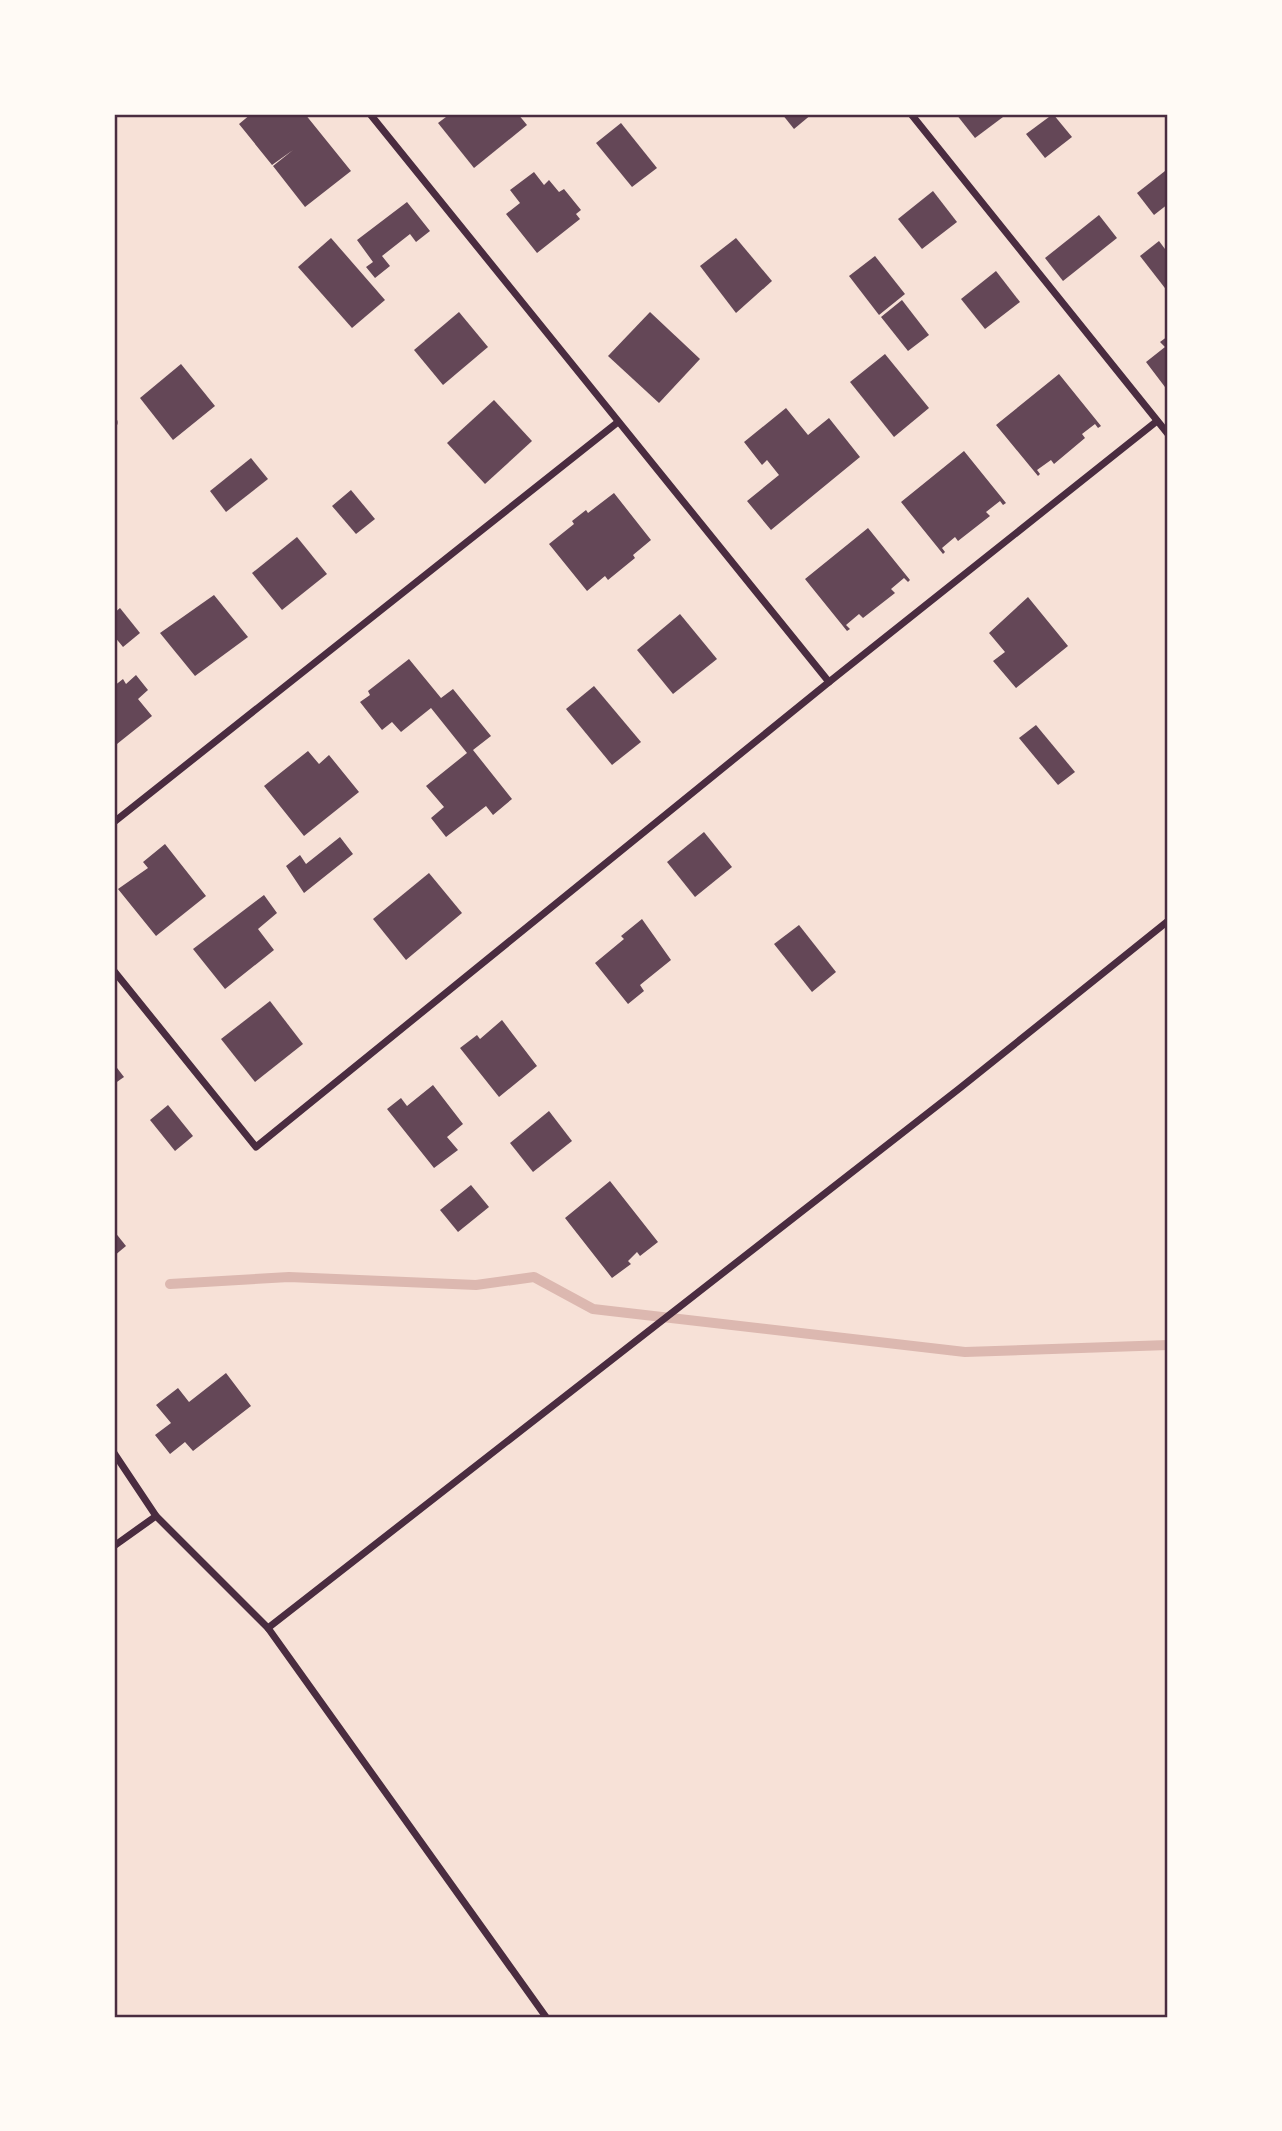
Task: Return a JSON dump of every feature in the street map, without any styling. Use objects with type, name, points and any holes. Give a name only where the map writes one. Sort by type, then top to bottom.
[{"type":"street","points":[[370,114],[829,682]]},
{"type":"street","points":[[911,114],[1168,434]]},
{"type":"street","points":[[114,971],[256,1147],[829,682],[1157,421]]},
{"type":"street","points":[[114,822],[618,422]]},
{"type":"street","points":[[268,1628],[1168,921]]},
{"type":"street","points":[[114,1453],[156,1516],[268,1628],[546,2017]]},
{"type":"street","points":[[114,1546],[156,1516]]},
{"type":"building","points":[[251,114],[305,114],[351,171],[305,207],[273,166],[293,150],[272,165],[239,124]]},
{"type":"building","points":[[450,114],[518,114],[527,125],[474,168],[438,123]]},
{"type":"building","points":[[782,114],[812,114],[794,129]]},
{"type":"building","points":[[956,114],[1007,114],[975,138]]},
{"type":"building","points":[[1053,114],[1072,137],[1045,158],[1026,134]]},
{"type":"building","points":[[621,123],[657,168],[632,187],[596,143]]},
{"type":"building","points":[[1165,171],[1168,176],[1168,204],[1154,215],[1137,193]]},
{"type":"building","points":[[534,172],[544,185],[549,180],[559,192],[564,189],[581,210],[576,214],[580,219],[537,253],[506,214],[520,203],[510,190]]},
{"type":"building","points":[[933,191],[957,222],[922,249],[898,219]]},
{"type":"building","points":[[407,202],[430,231],[416,242],[410,234],[382,256],[390,266],[375,278],[366,267],[373,262],[357,240]]},
{"type":"building","points":[[1099,215],[1117,238],[1063,281],[1045,258]]},
{"type":"building","points":[[331,238],[385,300],[352,328],[298,267]]},
{"type":"building","points":[[736,238],[772,281],[736,313],[700,266]]},
{"type":"building","points":[[1159,241],[1168,253],[1168,292],[1140,256]]},
{"type":"building","points":[[875,256],[905,294],[879,315],[849,276]]},
{"type":"building","points":[[996,271],[1020,302],[985,329],[961,299]]},
{"type":"building","points":[[902,300],[929,335],[908,351],[881,317]]},
{"type":"building","points":[[459,312],[488,347],[443,385],[414,350]]},
{"type":"building","points":[[650,312],[700,359],[659,403],[608,356]]},
{"type":"building","points":[[1168,336],[1168,391],[1146,362],[1165,347],[1160,342]]},
{"type":"building","points":[[885,354],[929,408],[894,437],[850,382]]},
{"type":"building","points":[[181,364],[215,406],[173,440],[140,398]]},
{"type":"building","points":[[1059,374],[1101,426],[1098,428],[1095,424],[1082,434],[1085,438],[1054,464],[1051,460],[1037,470],[1040,474],[1038,476],[996,425]]},
{"type":"building","points":[[494,400],[532,441],[485,484],[447,443]]},
{"type":"building","points":[[786,408],[808,435],[829,418],[860,457],[771,530],[747,501],[779,475],[767,460],[762,465],[744,442]]},
{"type":"building","points":[[964,451],[1006,503],[1003,505],[1000,501],[986,512],[990,516],[958,541],[955,537],[942,548],[945,552],[943,554],[901,502]]},
{"type":"building","points":[[251,458],[268,479],[226,512],[210,491]]},
{"type":"building","points":[[351,490],[375,519],[356,534],[332,506]]},
{"type":"building","points":[[614,493],[651,540],[633,555],[635,558],[608,580],[605,576],[587,591],[549,544],[574,524],[572,521],[586,510],[588,513]]},
{"type":"building","points":[[868,528],[910,580],[908,582],[904,578],[891,589],[895,593],[863,618],[859,614],[846,625],[850,629],[847,631],[805,579]]},
{"type":"building","points":[[297,537],[327,574],[282,610],[252,573]]},
{"type":"building","points":[[214,595],[248,637],[195,676],[160,633]]},
{"type":"building","points":[[1028,597],[1068,646],[1016,688],[993,661],[1005,652],[989,633]]},
{"type":"building","points":[[120,608],[140,633],[123,647],[114,636],[114,613]]},
{"type":"building","points":[[680,614],[717,659],[673,694],[637,650]]},
{"type":"building","points":[[409,659],[441,698],[453,689],[491,736],[473,750],[512,799],[493,815],[486,806],[446,837],[431,818],[444,807],[426,786],[467,753],[431,708],[401,732],[392,722],[382,730],[360,702],[370,695],[368,691]]},
{"type":"building","points":[[136,675],[148,690],[138,699],[152,716],[117,744],[114,741],[114,686],[123,679],[126,684]]},
{"type":"building","points":[[594,686],[641,742],[612,765],[566,709]]},
{"type":"building","points":[[1036,725],[1075,772],[1058,785],[1019,738]]},
{"type":"building","points":[[308,751],[319,764],[329,755],[359,792],[304,836],[264,786]]},
{"type":"building","points":[[704,832],[732,867],[695,897],[667,862]]},
{"type":"building","points":[[340,837],[353,854],[304,893],[286,866],[300,855],[306,864]]},
{"type":"building","points":[[165,844],[206,896],[156,936],[118,889],[148,868],[143,862]]},
{"type":"building","points":[[429,873],[462,913],[406,960],[373,919]]},
{"type":"building","points":[[264,895],[277,913],[258,929],[274,950],[225,989],[193,949]]},
{"type":"building","points":[[642,919],[671,960],[640,985],[644,991],[628,1004],[595,963],[624,939],[621,936]]},
{"type":"building","points":[[799,925],[836,972],[812,992],[774,944]]},
{"type":"building","points":[[270,1001],[303,1044],[255,1082],[221,1039]]},
{"type":"building","points":[[502,1020],[537,1066],[499,1097],[460,1048],[477,1035],[480,1039]]},
{"type":"building","points":[[114,1064],[124,1077],[114,1084]]},
{"type":"building","points":[[433,1085],[463,1124],[447,1137],[458,1150],[434,1168],[387,1109],[401,1098],[407,1106]]},
{"type":"building","points":[[168,1105],[193,1136],[175,1151],[150,1120]]},
{"type":"building","points":[[549,1111],[572,1141],[533,1172],[510,1143]]},
{"type":"building","points":[[610,1181],[658,1242],[640,1256],[637,1252],[628,1261],[631,1264],[612,1278],[565,1218]]},
{"type":"building","points":[[471,1185],[489,1207],[458,1232],[440,1210]]},
{"type":"building","points":[[114,1231],[126,1246],[114,1256]]},
{"type":"building","points":[[226,1373],[251,1406],[193,1451],[185,1442],[170,1454],[155,1435],[171,1423],[156,1405],[178,1388],[189,1402]]},
{"type":"waterway","points":[[170,1284],[289,1277],[476,1285],[534,1277],[593,1309],[965,1352],[1168,1345]]}]
